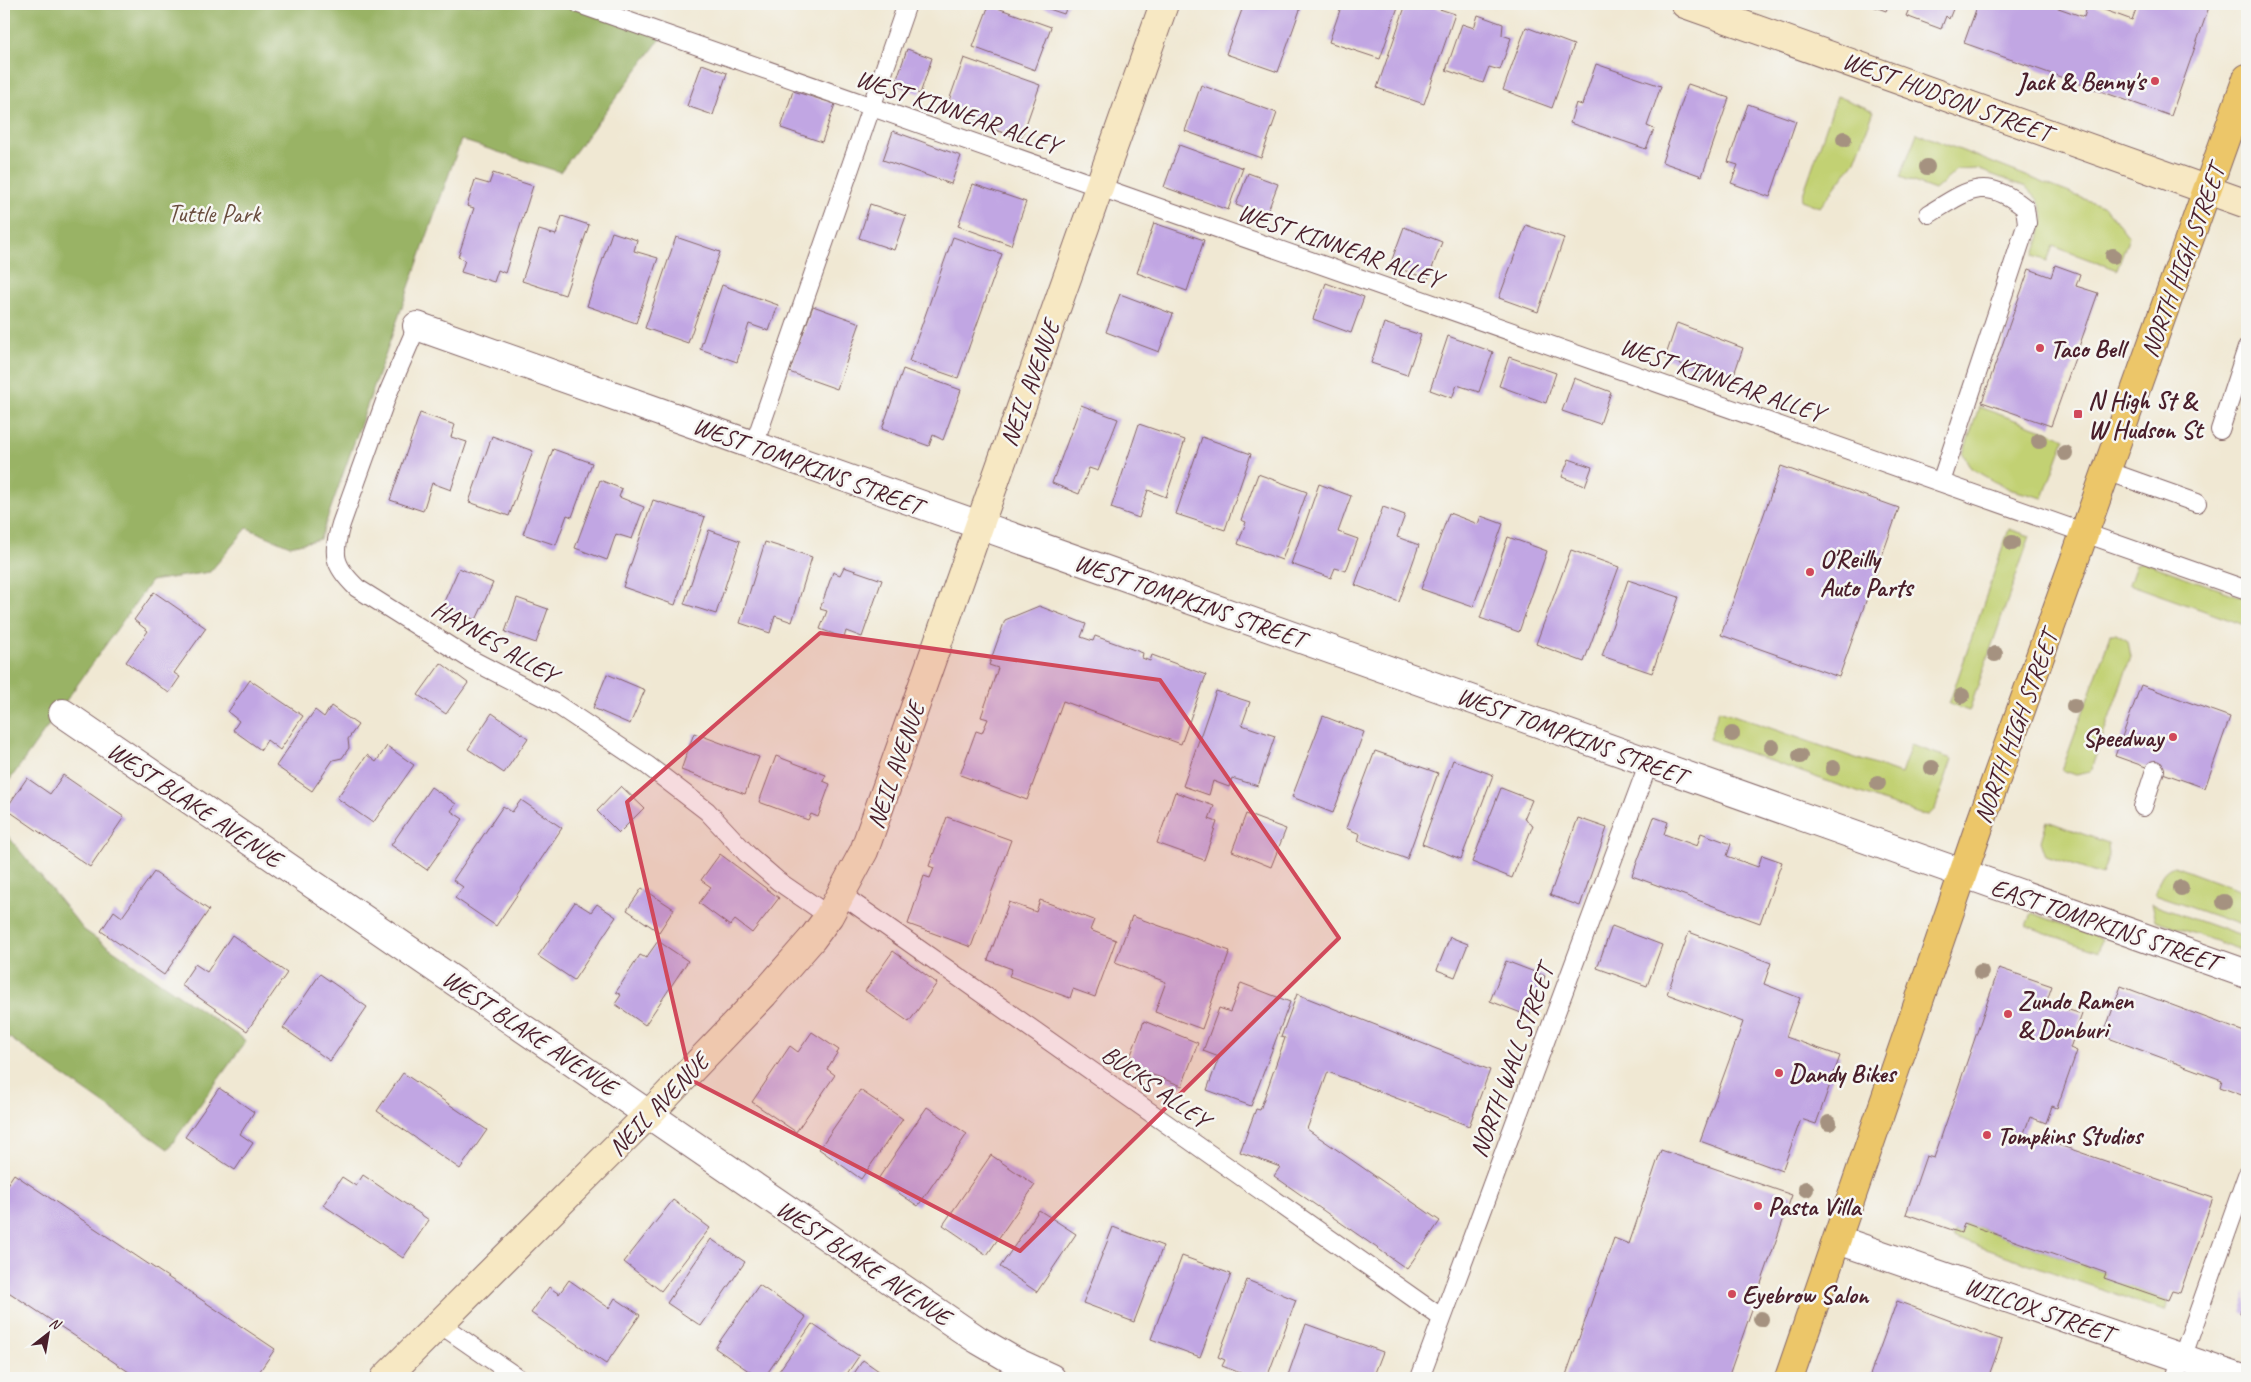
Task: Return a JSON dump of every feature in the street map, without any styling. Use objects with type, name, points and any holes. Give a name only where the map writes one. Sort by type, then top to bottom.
[{"type":"main road","name":"NORTH HIGH STREET","points":[[1789,1378],[1963,874],[2247,78]]},
{"type":"street","name":"NEIL AVENUE","points":[[384,1378],[649,1114],[764,994],[812,939],[835,906],[864,851],[1164,4]]},
{"type":"street","name":"WEST HUDSON STREET","points":[[1685,4],[2247,204]]},
{"type":"street","name":"WEST TOMPKINS STREET","points":[[417,326],[1963,874]]},
{"type":"street","name":"WEST BLAKE AVENUE","points":[[62,713],[978,1340],[1016,1362],[1051,1378]]},
{"type":"street","name":"EAST TOMPKINS STREET","points":[[1963,874],[2247,974]]},
{"type":"street","name":"WILCOX STREET","points":[[1838,1240],[2179,1368],[2240,1378]]},
{"type":"lane","name":"WEST KINNEAR ALLEY","points":[[579,4],[2247,590]]},
{"type":"lane","points":[[754,446],[907,4]]},
{"type":"lane","points":[[1929,214],[1966,192],[1981,188],[1998,190],[2013,198],[2025,208],[2027,223],[1941,482]]},
{"type":"lane","name":"HAYNES ALLEY","points":[[417,326],[388,393],[341,524],[335,545],[336,562],[342,574],[357,588],[470,659],[553,702],[647,765],[706,811],[747,854],[772,876],[835,906]]},
{"type":"lane","points":[[2220,430],[2247,348]]},
{"type":"lane","points":[[2232,394],[2247,374]]},
{"type":"lane","points":[[2107,471],[2197,503]]},
{"type":"lane","name":"NORTH WALL STREET","points":[[1420,1378],[1648,762]]},
{"type":"lane","points":[[2143,807],[2156,770]]},
{"type":"lane","name":"BUCKS ALLEY","points":[[835,906],[1442,1318]]},
{"type":"lane","points":[[2179,1368],[2247,1175]]},
{"type":"lane","points":[[440,1324],[518,1378]]},
{"type":"highlighted area","points":[[820,633],[1160,680],[1339,938],[1020,1251],[691,1080],[627,802]]},
{"type":"green space","name":"Tuttle Park","points":[[4,4],[579,4],[664,34],[560,172],[461,140],[320,539],[290,546],[247,528],[210,572],[151,581],[4,788]]},
{"type":"green space","points":[[1837,96],[1874,111],[1855,161],[1820,207],[1801,200]]},
{"type":"green space","points":[[1917,133],[2105,207],[2129,237],[2117,270],[2053,246],[2047,261],[2034,256],[2044,217],[2039,201],[2026,187],[1977,169],[1957,170],[1935,190],[1900,177]]},
{"type":"green space","points":[[1979,407],[2065,438],[2043,498],[2012,490],[1971,468],[1963,454]]},
{"type":"green space","points":[[2009,529],[2030,536],[1969,711],[1949,704]]},
{"type":"green space","points":[[2143,562],[2247,599],[2247,626],[2129,584],[2136,564]]},
{"type":"green space","points":[[2111,634],[2116,634],[2128,641],[2131,657],[2090,772],[2076,775],[2062,770]]},
{"type":"green space","points":[[1719,710],[1901,774],[1911,745],[1952,759],[1935,809],[1929,815],[1919,814],[1709,739]]},
{"type":"green space","points":[[2047,821],[2108,843],[2109,855],[2102,875],[2046,856],[2041,841]]},
{"type":"green space","points":[[4,831],[84,930],[246,1041],[168,1149],[4,1034]]},
{"type":"green space","points":[[2174,866],[2247,893],[2247,927],[2155,895],[2163,874]]},
{"type":"green space","points":[[2151,904],[2247,938],[2247,952],[2155,920]]},
{"type":"green space","points":[[2032,913],[2102,939],[2098,952],[2027,926]]},
{"type":"green space","points":[[1964,1223],[2106,1273],[2105,1278],[2168,1300],[2164,1311],[1952,1237],[1954,1231],[1961,1232]]},
{"type":"building","points":[[1034,4],[1068,4],[1064,14]]},
{"type":"building","points":[[1244,4],[1302,4],[1278,72],[1226,54]]},
{"type":"building","points":[[1342,4],[1399,4],[1380,59],[1329,42]]},
{"type":"building","points":[[1406,4],[1424,4],[1455,14],[1424,104],[1377,88]]},
{"type":"building","points":[[1867,4],[1889,4],[1886,11]]},
{"type":"building","points":[[1911,4],[1955,4],[1949,19],[1946,16],[1941,29],[1906,16]]},
{"type":"building","points":[[1978,4],[2047,4],[2084,17],[2088,4],[2132,20],[2138,4],[2210,4],[2171,116],[1964,43]]},
{"type":"building","points":[[989,5],[1051,27],[1035,70],[973,47]]},
{"type":"building","points":[[1478,15],[1503,24],[1502,35],[1511,38],[1500,70],[1489,67],[1483,83],[1446,70],[1462,24],[1474,28]]},
{"type":"building","points":[[1526,27],[1574,45],[1552,108],[1503,90]]},
{"type":"building","points":[[907,49],[932,58],[920,94],[895,85]]},
{"type":"building","points":[[964,58],[1040,85],[1021,139],[945,112]]},
{"type":"building","points":[[702,64],[727,73],[713,115],[687,106]]},
{"type":"building","points":[[1596,64],[1661,86],[1647,126],[1654,129],[1646,149],[1570,123],[1576,103],[1582,105]]},
{"type":"building","points":[[1688,84],[1729,98],[1702,176],[1662,162]]},
{"type":"building","points":[[1201,85],[1277,113],[1261,158],[1185,131]]},
{"type":"building","points":[[793,91],[835,104],[822,142],[781,128]]},
{"type":"building","points":[[1748,104],[1796,121],[1770,197],[1731,183],[1738,165],[1728,162]]},
{"type":"building","points":[[893,131],[961,156],[951,184],[883,160]]},
{"type":"building","points":[[1179,145],[1243,168],[1228,210],[1164,187]]},
{"type":"building","points":[[493,173],[533,186],[505,273],[498,270],[494,282],[461,272],[465,260],[458,257],[474,208],[467,206],[475,180],[489,184]]},
{"type":"building","points":[[1248,173],[1278,184],[1266,216],[1236,205]]},
{"type":"building","points":[[973,184],[1026,202],[1011,245],[958,226]]},
{"type":"building","points":[[870,204],[906,216],[894,250],[859,238]]},
{"type":"building","points":[[562,216],[589,225],[565,295],[522,281],[539,230],[556,235]]},
{"type":"building","points":[[1154,223],[1204,240],[1187,291],[1137,273]]},
{"type":"building","points":[[1526,225],[1564,238],[1538,312],[1499,298]]},
{"type":"building","points":[[1404,227],[1442,242],[1428,279],[1390,265]]},
{"type":"building","points":[[612,232],[637,240],[634,251],[658,258],[636,323],[587,306]]},
{"type":"building","points":[[676,237],[720,252],[688,343],[645,328]]},
{"type":"building","points":[[953,237],[1002,254],[958,378],[909,361]]},
{"type":"building","name":"Taco Bell","points":[[2055,265],[2080,274],[2076,286],[2098,293],[2051,426],[1982,402],[2029,269],[2051,277]]},
{"type":"building","points":[[1326,283],[1364,297],[1351,333],[1313,319]]},
{"type":"building","points":[[722,285],[778,305],[769,331],[749,324],[737,362],[700,349]]},
{"type":"building","points":[[1120,294],[1173,314],[1159,352],[1106,332]]},
{"type":"building","points":[[813,306],[860,323],[837,389],[789,372]]},
{"type":"building","points":[[1384,323],[1421,335],[1407,375],[1371,363]]},
{"type":"building","points":[[1677,323],[1743,348],[1731,383],[1665,358]]},
{"type":"building","points":[[1448,336],[1493,352],[1479,392],[1457,385],[1452,398],[1430,390]]},
{"type":"building","points":[[1509,357],[1556,373],[1546,403],[1499,386]]},
{"type":"building","points":[[903,369],[961,390],[943,440],[933,435],[929,446],[882,429]]},
{"type":"building","points":[[1574,378],[1611,392],[1600,424],[1562,411]]},
{"type":"building","points":[[1081,405],[1118,419],[1098,471],[1089,468],[1079,494],[1052,483]]},
{"type":"building","points":[[420,413],[455,425],[451,437],[467,442],[451,490],[432,483],[423,511],[390,500]]},
{"type":"building","points":[[1139,424],[1185,440],[1166,497],[1148,490],[1139,518],[1111,508]]},
{"type":"building","points":[[492,436],[533,451],[509,516],[469,502]]},
{"type":"building","points":[[1202,437],[1251,454],[1225,530],[1176,514]]},
{"type":"building","points":[[553,449],[592,463],[572,517],[567,515],[556,545],[523,534]]},
{"type":"building","points":[[1569,459],[1592,467],[1585,486],[1562,477]]},
{"type":"building","name":"O'Reilly Auto Parts","points":[[1781,466],[1899,508],[1839,677],[1721,635]]},
{"type":"building","points":[[1258,474],[1307,492],[1282,560],[1238,544],[1246,522],[1241,520]]},
{"type":"building","points":[[600,480],[622,489],[619,497],[644,507],[632,539],[616,534],[607,560],[575,548]]},
{"type":"building","points":[[1319,484],[1351,496],[1338,532],[1358,539],[1346,571],[1335,568],[1331,578],[1291,564]]},
{"type":"building","points":[[653,500],[705,517],[675,605],[623,587]]},
{"type":"building","points":[[1383,507],[1405,515],[1397,537],[1419,545],[1399,602],[1355,585]]},
{"type":"building","points":[[1449,513],[1478,524],[1481,516],[1503,524],[1473,607],[1421,589]]},
{"type":"building","points":[[709,530],[740,541],[716,614],[684,604]]},
{"type":"building","points":[[1508,537],[1547,551],[1519,632],[1480,618]]},
{"type":"building","points":[[765,542],[812,557],[792,622],[775,616],[770,633],[740,623]]},
{"type":"building","points":[[1571,550],[1619,567],[1584,662],[1536,644]]},
{"type":"building","points":[[844,567],[882,580],[862,637],[846,631],[844,638],[820,629],[827,611],[820,609],[833,572],[840,575]]},
{"type":"building","points":[[459,568],[493,583],[476,620],[442,606]]},
{"type":"building","points":[[1628,580],[1679,597],[1652,673],[1602,656]]},
{"type":"building","points":[[154,592],[206,628],[174,673],[180,677],[169,693],[126,662],[148,631],[134,620]]},
{"type":"building","points":[[517,598],[548,609],[536,643],[505,632]]},
{"type":"building","points":[[1039,606],[1086,624],[1081,637],[1093,641],[1095,636],[1143,653],[1142,658],[1150,661],[1152,655],[1206,675],[1181,744],[1063,701],[1027,800],[960,775],[976,731],[982,733],[988,719],[981,717],[998,668],[989,665],[1005,620]]},
{"type":"building","points":[[441,663],[468,683],[446,714],[418,695]]},
{"type":"building","points":[[607,674],[645,690],[630,724],[593,708]]},
{"type":"building","points":[[250,680],[303,716],[280,750],[267,740],[261,750],[233,730],[239,721],[228,712]]},
{"type":"building","name":"Speedway","points":[[2141,685],[2230,717],[2205,788],[2115,756]]},
{"type":"building","points":[[1216,691],[1250,702],[1242,725],[1275,736],[1258,786],[1232,778],[1229,787],[1213,781],[1209,795],[1183,786]]},
{"type":"building","points":[[331,706],[358,725],[348,739],[349,748],[342,758],[333,760],[312,791],[276,766],[315,710],[324,717]]},
{"type":"building","points":[[492,713],[528,738],[504,773],[468,749]]},
{"type":"building","points":[[1323,716],[1364,732],[1333,813],[1292,797]]},
{"type":"building","points":[[694,733],[759,757],[745,794],[681,770]]},
{"type":"building","points":[[387,746],[414,765],[373,823],[337,798],[367,755],[376,762]]},
{"type":"building","points":[[1375,751],[1438,773],[1407,859],[1358,841],[1360,834],[1346,828]]},
{"type":"building","points":[[776,756],[826,775],[823,781],[830,784],[818,817],[811,814],[808,820],[759,802]]},
{"type":"building","points":[[1453,760],[1493,775],[1461,859],[1422,844]]},
{"type":"building","points":[[63,775],[124,817],[90,867],[6,809],[27,778],[50,794]]},
{"type":"building","points":[[621,786],[644,808],[619,833],[597,811]]},
{"type":"building","points":[[431,787],[456,804],[451,811],[463,819],[427,870],[391,845]]},
{"type":"building","points":[[1501,788],[1532,800],[1524,819],[1533,825],[1512,878],[1472,862]]},
{"type":"building","points":[[1175,792],[1214,806],[1209,819],[1217,822],[1204,860],[1157,843]]},
{"type":"building","points":[[521,800],[562,828],[496,926],[455,898],[463,887],[453,880],[503,806],[512,812]]},
{"type":"building","points":[[1246,814],[1286,829],[1271,867],[1232,851]]},
{"type":"building","points":[[947,817],[1011,840],[971,947],[908,924],[924,876],[930,878],[934,868],[929,866]]},
{"type":"building","points":[[1654,817],[1668,822],[1664,834],[1697,846],[1701,833],[1731,844],[1727,856],[1758,867],[1762,855],[1782,862],[1760,923],[1632,876]]},
{"type":"building","points":[[1578,818],[1607,828],[1580,906],[1550,895]]},
{"type":"building","points":[[720,854],[779,898],[752,933],[735,920],[730,926],[699,903],[711,887],[701,880]]},
{"type":"building","points":[[154,872],[209,910],[164,975],[101,931],[114,911],[122,917]]},
{"type":"building","points":[[642,888],[674,909],[659,932],[627,910]]},
{"type":"building","points":[[1040,900],[1094,920],[1090,930],[1116,940],[1095,997],[1073,989],[1070,998],[1009,976],[1012,969],[988,960],[1009,902],[1036,912]]},
{"type":"building","points":[[575,902],[591,912],[597,904],[616,917],[574,980],[538,956]]},
{"type":"building","points":[[1132,916],[1230,951],[1202,1029],[1155,1012],[1166,982],[1115,963]]},
{"type":"building","points":[[1612,926],[1662,945],[1647,986],[1597,968]]},
{"type":"building","points":[[1689,932],[1771,963],[1764,984],[1800,998],[1786,1037],[1840,1056],[1816,1124],[1801,1119],[1782,1171],[1700,1141],[1743,1022],[1667,994]]},
{"type":"building","points":[[232,935],[287,973],[247,1031],[181,985],[195,964],[207,972]]},
{"type":"building","points":[[1450,937],[1468,944],[1455,977],[1437,970]]},
{"type":"building","points":[[658,941],[688,961],[645,1025],[615,1004],[621,995],[616,992],[640,955],[646,958]]},
{"type":"building","points":[[893,951],[937,983],[909,1022],[865,991]]},
{"type":"building","points":[[1506,961],[1545,976],[1529,1016],[1490,1001]]},
{"type":"building","name":"Tompkins Studios","points":[[1999,968],[2052,986],[2046,1003],[2082,1014],[2070,1048],[2077,1051],[2057,1108],[2052,1106],[2046,1123],[2030,1117],[2024,1133],[2213,1198],[2180,1293],[2172,1291],[2168,1300],[2104,1278],[2106,1273],[1964,1223],[1961,1233],[1906,1214],[1926,1156],[1934,1158]]},
{"type":"building","points":[[320,974],[367,1007],[330,1061],[283,1028]]},
{"type":"building","points":[[1241,983],[1290,1002],[1251,1106],[1207,1090],[1219,1057],[1203,1051],[1219,1008],[1230,1012]]},
{"type":"building","points":[[2121,986],[2247,1033],[2247,1097],[2220,1087],[2222,1080],[2103,1036]]},
{"type":"building","points":[[1297,994],[1490,1070],[1469,1126],[1328,1072],[1307,1129],[1440,1221],[1407,1269],[1274,1176],[1280,1167],[1240,1152],[1256,1109],[1260,1110],[1285,1038],[1281,1037]]},
{"type":"building","points":[[1144,1021],[1198,1043],[1182,1086],[1127,1065]]},
{"type":"building","points":[[812,1032],[839,1050],[827,1069],[835,1075],[796,1132],[752,1102],[790,1046],[798,1052]]},
{"type":"building","points":[[403,1073],[487,1130],[460,1169],[377,1111]]},
{"type":"building","points":[[219,1088],[254,1112],[240,1134],[253,1143],[235,1170],[185,1137]]},
{"type":"building","points":[[860,1090],[903,1119],[861,1179],[819,1149]]},
{"type":"building","points":[[927,1107],[967,1134],[918,1206],[878,1179]]},
{"type":"building","points":[[1661,1150],[1792,1195],[1728,1378],[1565,1378],[1614,1238],[1629,1244]]},
{"type":"building","points":[[991,1155],[1035,1185],[987,1255],[943,1225]]},
{"type":"building","points":[[14,1174],[275,1349],[255,1378],[138,1378],[4,1289],[4,1189]]},
{"type":"building","points":[[363,1175],[429,1220],[403,1258],[323,1205],[342,1177],[356,1186]]},
{"type":"building","points":[[673,1200],[710,1228],[661,1291],[624,1262]]},
{"type":"building","points":[[1039,1210],[1076,1234],[1037,1292],[1000,1267]]},
{"type":"building","points":[[1113,1227],[1163,1246],[1134,1322],[1083,1303]]},
{"type":"building","points":[[711,1239],[745,1262],[701,1326],[667,1303]]},
{"type":"building","points":[[1182,1256],[1231,1274],[1200,1357],[1151,1339]]},
{"type":"building","points":[[569,1280],[609,1308],[615,1298],[640,1315],[606,1364],[531,1313],[549,1287],[559,1294]]},
{"type":"building","points":[[1247,1280],[1296,1300],[1268,1375],[1262,1373],[1260,1378],[1254,1378],[1222,1366],[1225,1360],[1218,1357]]},
{"type":"building","points":[[759,1285],[806,1317],[764,1378],[759,1378],[715,1348]]},
{"type":"building","points":[[2247,1291],[2247,1315],[2240,1313]]},
{"type":"building","points":[[1897,1301],[2002,1340],[1988,1378],[1879,1378],[1870,1375]]},
{"type":"building","points":[[812,1324],[859,1356],[844,1378],[774,1378]]},
{"type":"building","points":[[1306,1324],[1383,1352],[1373,1378],[1287,1378]]},
{"type":"building","points":[[863,1360],[889,1378],[851,1378]]},
{"type":"place","name":"Jack & Benny's","points":[[2155,81]]},
{"type":"place","name":"Taco Bell","points":[[2040,348]]},
{"type":"place","name":"N High St & W Hudson St","points":[[2078,414]]},
{"type":"place","name":"O'Reilly Auto Parts","points":[[1810,572]]},
{"type":"place","name":"Speedway","points":[[2173,737]]},
{"type":"place","name":"Zundo Ramen & Donburi","points":[[2008,1014]]},
{"type":"place","name":"Dandy Bikes","points":[[1779,1073]]},
{"type":"place","name":"Tompkins Studios","points":[[1987,1135]]},
{"type":"place","name":"Pasta Villa","points":[[1758,1206]]},
{"type":"place","name":"Eyebrow Salon","points":[[1732,1294]]}]
